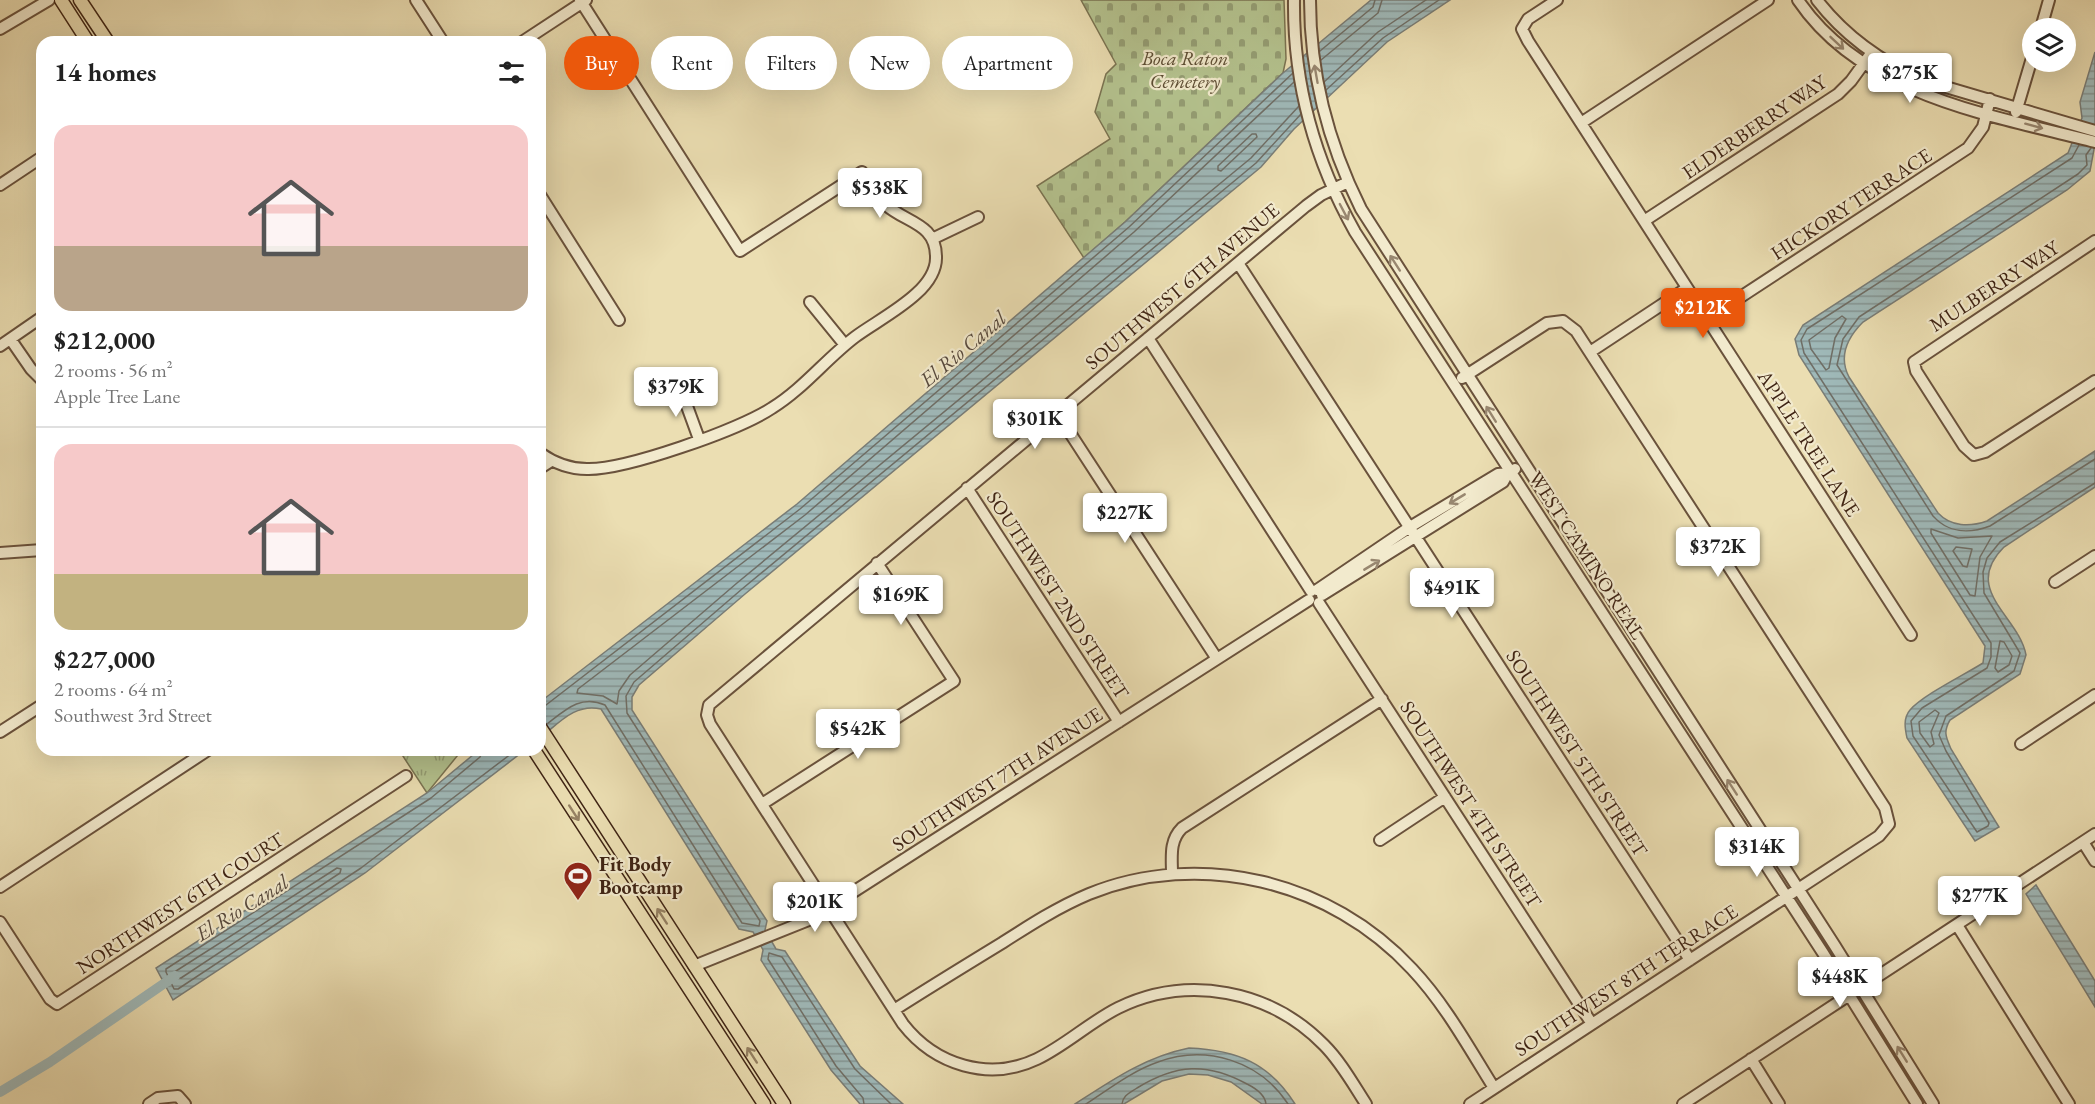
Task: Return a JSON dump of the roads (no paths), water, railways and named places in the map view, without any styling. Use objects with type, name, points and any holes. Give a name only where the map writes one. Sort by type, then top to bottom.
[{"type":"main road","points":[[61,0],[84,36]]},
{"type":"main road","points":[[70,0],[92,19]]},
{"type":"main road","points":[[80,0],[104,36]]},
{"type":"main road","points":[[546,736],[784,1104]]},
{"type":"main road","points":[[538,756],[764,1104]]},
{"type":"main road","points":[[602,855],[615,858],[638,892],[650,897]]},
{"type":"main road","points":[[644,921],[657,930],[682,966],[694,966]]},
{"type":"street","points":[[0,29],[49,0]]},
{"type":"street","points":[[416,0],[438,36]]},
{"type":"street","name":"WEST CAMINO REAL","points":[[1294,0],[1297,54],[1308,118],[1333,189],[1360,239],[1656,694],[1917,1104]]},
{"type":"street","name":"WEST CAMINO REAL","points":[[1311,0],[1312,41],[1322,106],[1348,182],[1370,224],[1798,889],[1933,1104]]},
{"type":"street","name":"APPLE TREE LANE","points":[[1557,0],[1528,19],[1522,29],[1911,635]]},
{"type":"street","points":[[1581,123],[1768,0]]},
{"type":"street","points":[[1798,0],[1816,24],[1864,64],[1918,92],[2013,120],[2068,130],[2095,131]]},
{"type":"street","points":[[1817,0],[1839,24],[1872,52],[1922,80],[2018,107],[2095,142]]},
{"type":"street","points":[[531,36],[582,1],[740,251],[862,172],[885,205],[920,224],[932,239],[935,268],[927,285],[845,345],[771,409],[653,456],[598,469],[569,467],[546,457]]},
{"type":"street","points":[[2042,18],[2045,1]]},
{"type":"street","name":"ELDERBERRY WAY","points":[[1644,221],[1831,99],[1851,81],[1872,52]]},
{"type":"street","points":[[2013,120],[2028,72]]},
{"type":"street","name":"HICKORY TERRACE","points":[[1707,319],[1961,154],[1979,135],[1988,114],[1990,99]]},
{"type":"street","points":[[1308,118],[1315,124],[1328,128]]},
{"type":"street","points":[[0,185],[36,161]]},
{"type":"street","name":"SOUTHWEST 6TH AVENUE","points":[[762,804],[710,724],[707,715],[713,702],[1315,198],[1348,182]]},
{"type":"street","points":[[546,204],[619,320]]},
{"type":"street","points":[[932,239],[978,217]]},
{"type":"street","name":"MULBERRY WAY","points":[[2095,241],[1914,362],[1916,371],[1964,446],[1974,455],[1985,452],[2095,381]]},
{"type":"street","name":"SOUTHWEST 5TH STREET","points":[[1238,263],[1690,960]]},
{"type":"street","points":[[1454,384],[1547,323],[1563,321],[1576,330],[1590,352],[1687,288]]},
{"type":"street","points":[[810,302],[845,345]]},
{"type":"street","points":[[0,346],[36,321]]},
{"type":"street","name":"SOUTHWEST 4TH STREET","points":[[1148,338],[1592,1024]]},
{"type":"street","points":[[11,340],[36,374]]},
{"type":"street","name":"SOUTHWEST 8TH TERRACE","points":[[1470,1104],[1879,836],[1889,824],[1885,808],[1590,352]]},
{"type":"street","points":[[680,387],[699,439]]},
{"type":"street","points":[[1057,413],[1217,659]]},
{"type":"street","points":[[546,464],[551,460]]},
{"type":"street","name":"SOUTHWEST 7TH AVENUE","points":[[694,966],[786,931],[829,908],[1316,596],[1417,538],[1503,482],[1510,472],[1522,463]]},
{"type":"street","name":"SOUTHWEST 7TH AVENUE","points":[[1316,596],[1410,527],[1498,474],[1510,472]]},
{"type":"street","name":"SOUTHWEST 2ND STREET","points":[[967,488],[1119,722]]},
{"type":"street","points":[[0,553],[36,550]]},
{"type":"street","points":[[2055,582],[2095,556]]},
{"type":"street","points":[[877,563],[954,681],[762,804],[894,1010],[923,1045],[956,1064],[993,1070],[1022,1065],[1039,1058],[1110,1013],[1136,1001],[1174,991],[1214,991],[1252,999],[1296,1021],[1326,1046],[1366,1104]]},
{"type":"street","points":[[1656,694],[1667,687]]},
{"type":"street","points":[[2020,744],[2095,695]]},
{"type":"street","points":[[1172,874],[1172,845],[1174,836],[1182,828],[1382,699]]},
{"type":"street","points":[[0,732],[36,709]]},
{"type":"street","points":[[0,887],[199,756]]},
{"type":"street","name":"NORTHWEST 6TH COURT","points":[[0,922],[50,999],[57,1004],[406,776]]},
{"type":"street","points":[[1380,840],[1445,797]]},
{"type":"street","points":[[1683,1104],[2095,834]]},
{"type":"street","points":[[2083,842],[2095,861]]},
{"type":"street","points":[[894,1010],[1073,901],[1118,884],[1172,874],[1221,874],[1268,882],[1322,901],[1355,920],[1392,948],[1425,983],[1494,1088]]},
{"type":"street","points":[[1956,925],[2069,1104]]},
{"type":"street","points":[[1751,1059],[1779,1104]]},
{"type":"street","points":[[149,1104],[168,1095],[178,1096],[185,1104]]},
{"type":"water","points":[[1371,0],[1450,0],[1387,42],[1294,129],[1261,167],[745,594],[639,685],[632,697],[632,710],[767,921],[765,930],[776,949],[785,951],[860,1066],[903,1104],[860,1104],[831,1070],[761,960],[763,950],[753,932],[739,929],[601,709],[583,709],[575,712],[546,733],[546,697],[797,504],[1125,222],[1283,73]]},
{"type":"water","points":[[2095,52],[2095,144],[2090,171],[2067,190],[1863,322],[1853,334],[1844,355],[1849,377],[1938,513],[1949,521],[1967,525],[1987,521],[2095,451],[2095,487],[2004,547],[1992,562],[1988,577],[1990,590],[2014,628],[2026,655],[2020,674],[1950,720],[1946,728],[1951,749],[1999,827],[1975,841],[1907,738],[1905,724],[1906,716],[1916,704],[1983,663],[1985,646],[1799,355],[1795,339],[1803,325],[2068,153],[2082,118],[2080,102]]},
{"type":"water","points":[[472,756],[517,756],[365,873],[173,1000],[156,968],[427,793]]},
{"type":"water","points":[[2036,885],[2095,981],[2095,1007],[2026,894]]},
{"type":"water","points":[[1189,1048],[1222,1052],[1250,1061],[1274,1078],[1295,1104],[1262,1104],[1231,1082],[1208,1075],[1189,1074],[1162,1081],[1124,1104],[1075,1104],[1143,1063]]},
{"type":"waterway","name":"El Rio Canal","points":[[0,1092],[50,1062],[175,976]]},
{"type":"place","name":"Fit Body Bootcamp","points":[[578,902]]},
{"type":"park label","name":"Boca Raton Cemetery","points":[[1185,70]]}]
